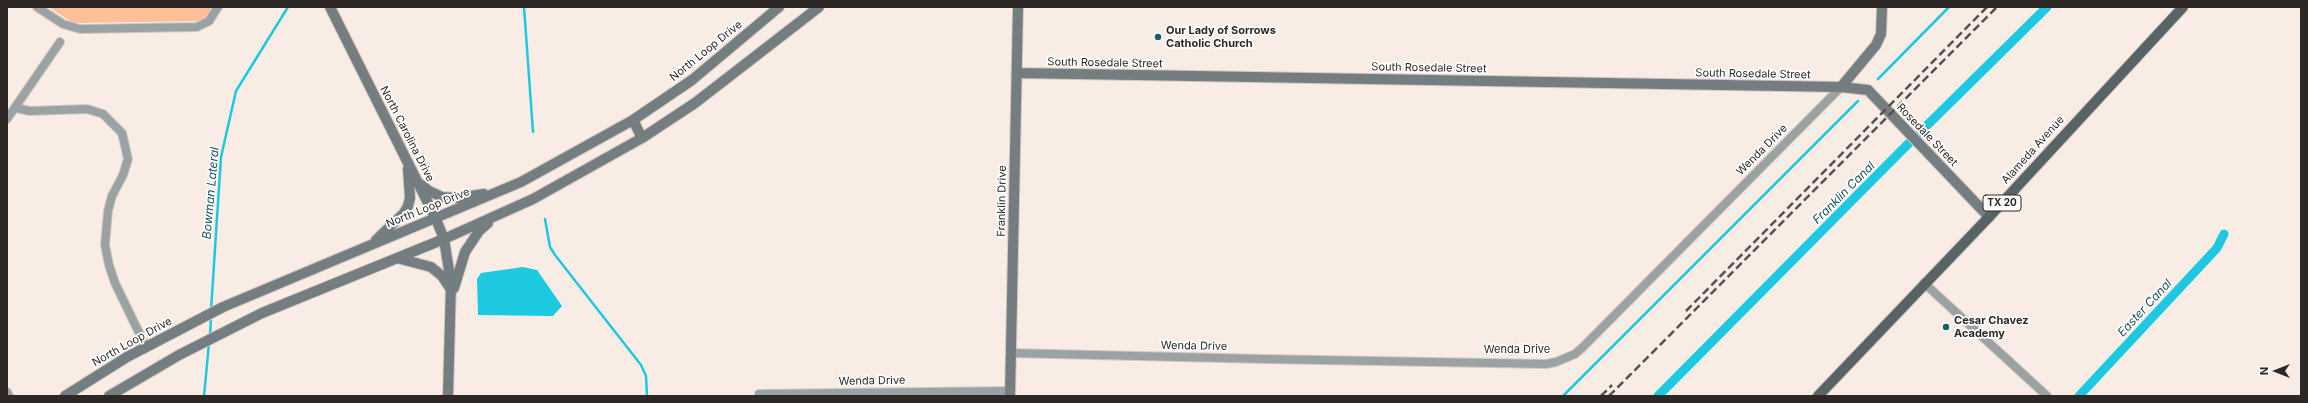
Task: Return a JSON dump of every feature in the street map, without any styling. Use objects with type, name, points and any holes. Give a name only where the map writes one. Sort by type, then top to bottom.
[{"type":"main road","name":"North Carolina Drive","points":[[330,7],[436,218],[444,239],[449,267],[450,288],[448,396]]},
{"type":"main road","name":"North Loop Drive","points":[[65,396],[146,347],[230,304],[522,182],[633,120],[692,80],[779,7]]},
{"type":"main road","points":[[110,396],[192,348],[262,313],[444,239],[533,199],[642,138],[695,103],[819,7]]},
{"type":"main road","name":"Franklin Drive","points":[[1010,394],[1018,7]]},
{"type":"main road","name":"Wenda Drive","points":[[1841,87],[1876,45],[1881,34],[1882,7]]},
{"type":"main road","name":"Alameda Avenue","points":[[1818,396],[1924,283],[1989,217],[2183,7]]},
{"type":"main road","name":"South Rosedale Street","points":[[1017,73],[1841,87]]},
{"type":"main road","name":"Rosedale Street","points":[[1841,87],[1868,90],[1989,217]]},
{"type":"main road","points":[[633,120],[642,138]]},
{"type":"main road","points":[[370,245],[401,217],[408,206],[410,198],[408,163]]},
{"type":"main road","points":[[418,182],[429,192],[442,197],[457,198],[498,192]]},
{"type":"main road","points":[[450,300],[464,252],[479,232],[497,215]]},
{"type":"main road","points":[[397,258],[431,267],[442,276],[450,288]]},
{"type":"street","points":[[37,7],[63,24],[80,29],[197,27],[209,21],[218,7]]},
{"type":"street","points":[[7,119],[60,42]]},
{"type":"street","name":"Wenda Drive","points":[[1011,353],[1264,360],[1546,364],[1556,362],[1575,354],[1583,347],[1841,87]]},
{"type":"street","points":[[16,108],[30,111],[87,109],[103,114],[122,133],[128,159],[123,176],[112,196],[108,211],[105,245],[109,265],[115,282],[146,347]]},
{"type":"street","points":[[1924,283],[2047,396]]},
{"type":"street","points":[[7,392],[9,396]]},
{"type":"street","name":"Wenda Drive","points":[[759,394],[1010,394]]},
{"type":"shaded area","points":[[49,7],[214,7],[203,21],[73,23]]},
{"type":"water","points":[[523,267],[537,270],[562,306],[553,316],[478,315],[477,279],[481,273]]},
{"type":"waterway","name":"Bowman Lateral","points":[[211,310],[221,157],[236,91],[288,7]]},
{"type":"waterway","points":[[524,7],[533,132]]},
{"type":"waterway","points":[[1878,79],[1949,7]]},
{"type":"waterway","name":"Franklin Canal","points":[[1658,396],[1900,152],[2047,7]]},
{"type":"waterway","points":[[1563,396],[1858,101]]},
{"type":"waterway","points":[[545,219],[550,247],[555,255],[641,365],[646,376],[647,396]]},
{"type":"waterway","name":"Easter Canal","points":[[2079,396],[2217,248],[2224,234]]},
{"type":"waterway","name":"Bowman Lateral","points":[[210,336],[211,317]]},
{"type":"waterway","name":"Bowman Lateral","points":[[204,396],[209,343]]},
{"type":"railway","points":[[1686,311],[1987,7]]},
{"type":"railway","points":[[1609,396],[1997,7]]},
{"type":"railway","points":[[1601,396],[1612,385]]},
{"type":"place","name":"Our Lady of Sorrows Catholic Church","points":[[1158,37]]},
{"type":"place","name":"Cesar Chavez Academy","points":[[1946,327]]}]
